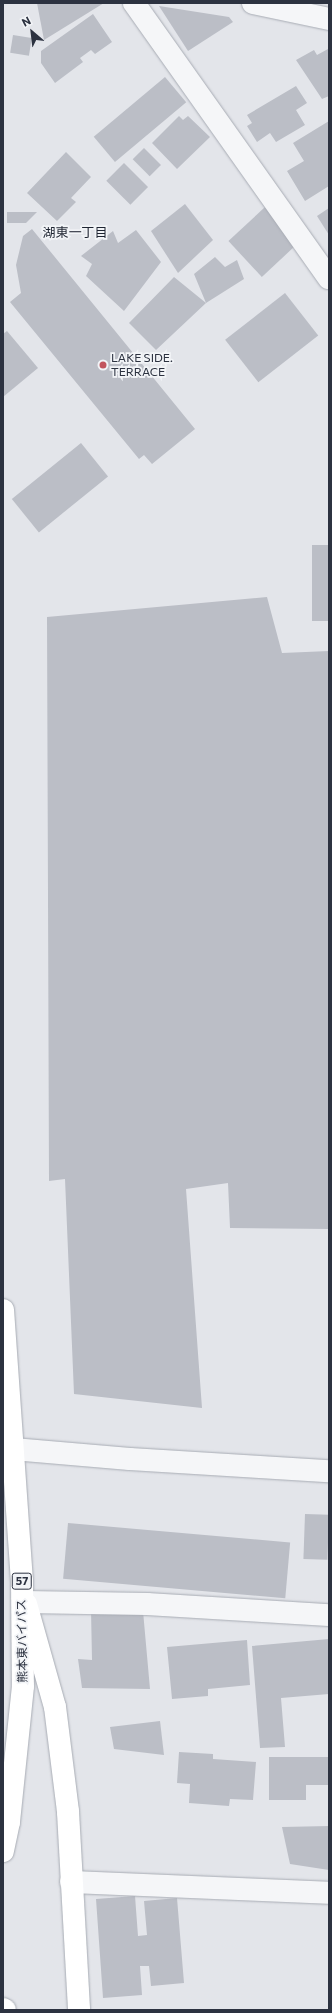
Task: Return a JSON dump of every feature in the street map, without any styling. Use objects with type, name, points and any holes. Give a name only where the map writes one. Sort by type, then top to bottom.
[{"type":"main road","name":"熊本東バイパス","points":[[3,1310],[8,1449],[23,1592],[23,1686],[10,1822],[3,1851]]},
{"type":"main road","points":[[23,1592],[55,1707],[68,1812],[79,2010]]},
{"type":"street","points":[[134,3],[329,278]]},
{"type":"street","points":[[253,3],[329,19]]},
{"type":"street","points":[[8,1449],[130,1459],[329,1471]]},
{"type":"street","points":[[23,1592],[146,1604],[329,1615]]},
{"type":"street","points":[[71,1882],[329,1893]]},
{"type":"building","points":[[37,3],[104,3],[44,40]]},
{"type":"building","points":[[159,6],[229,17],[233,22],[188,51]]},
{"type":"building","points":[[93,14],[112,42],[95,54],[91,50],[80,58],[83,62],[55,83],[41,63],[41,51]]},
{"type":"building","points":[[13,35],[32,38],[29,56],[10,53]]},
{"type":"building","points":[[328,49],[329,96],[322,99],[296,60],[314,50],[317,55]]},
{"type":"building","points":[[165,77],[186,102],[115,162],[94,137]]},
{"type":"building","points":[[296,86],[307,103],[296,110],[305,125],[276,142],[270,133],[257,142],[247,126],[252,123],[247,115]]},
{"type":"building","points":[[179,116],[183,120],[188,116],[210,137],[177,169],[152,143]]},
{"type":"building","points":[[329,121],[329,186],[305,201],[287,171],[304,161],[293,143]]},
{"type":"building","points":[[144,148],[161,165],[150,176],[133,159]]},
{"type":"building","points":[[66,152],[91,177],[71,198],[76,202],[57,221],[27,193]]},
{"type":"building","points":[[124,163],[148,187],[130,205],[106,181]]},
{"type":"building","points":[[185,204],[213,240],[178,273],[151,231]]},
{"type":"building","points":[[265,207],[298,243],[262,277],[228,241]]},
{"type":"building","points":[[329,208],[329,235],[317,216]]},
{"type":"building","points":[[7,212],[37,212],[26,223],[7,223]]},
{"type":"building","name":"LAKE SIDE. TERRACE","points":[[32,229],[195,429],[152,464],[144,455],[139,459],[10,302],[21,293],[16,265],[23,236]]},
{"type":"building","points":[[136,230],[161,262],[124,311],[86,276],[92,264],[81,256],[113,231],[118,243]]},
{"type":"building","points":[[215,257],[225,267],[237,260],[244,279],[206,303],[194,274]]},
{"type":"building","points":[[174,277],[206,303],[156,350],[129,323]]},
{"type":"building","points":[[285,293],[318,336],[258,382],[225,340]]},
{"type":"building","points":[[7,331],[38,368],[3,397],[3,334]]},
{"type":"building","points":[[81,443],[108,476],[39,532],[12,499]]},
{"type":"building","points":[[312,545],[329,545],[329,621],[312,621]]},
{"type":"building","points":[[267,597],[282,653],[329,651],[329,1229],[230,1228],[228,1183],[186,1189],[202,1408],[74,1394],[65,1179],[49,1181],[47,617]]},
{"type":"building","points":[[305,1514],[329,1515],[327,1560],[303,1559]]},
{"type":"building","points":[[68,1523],[290,1542],[285,1598],[63,1579]]},
{"type":"building","points":[[91,1610],[143,1611],[150,1689],[82,1688],[78,1659],[92,1660]]},
{"type":"building","points":[[329,1639],[329,1694],[281,1698],[285,1747],[260,1748],[252,1646]]},
{"type":"building","points":[[247,1640],[250,1685],[208,1689],[208,1696],[172,1699],[167,1647]]},
{"type":"building","points":[[160,1721],[164,1755],[114,1749],[110,1727]]},
{"type":"building","points":[[179,1752],[213,1754],[213,1759],[256,1762],[253,1800],[230,1799],[229,1806],[189,1803],[190,1784],[177,1783]]},
{"type":"building","points":[[269,1757],[329,1757],[329,1785],[306,1785],[306,1800],[269,1800]]},
{"type":"building","points":[[329,1826],[329,1870],[290,1864],[282,1827]]},
{"type":"building","points":[[135,1896],[138,1936],[147,1935],[144,1901],[177,1898],[184,1983],[151,1986],[149,1966],[140,1966],[142,1995],[103,1998],[96,1899]]},
{"type":"place","name":"LAKE SIDE. TERRACE","points":[[103,365]]},
{"type":"district","name":"湖東一丁目","points":[[75,232]]}]
